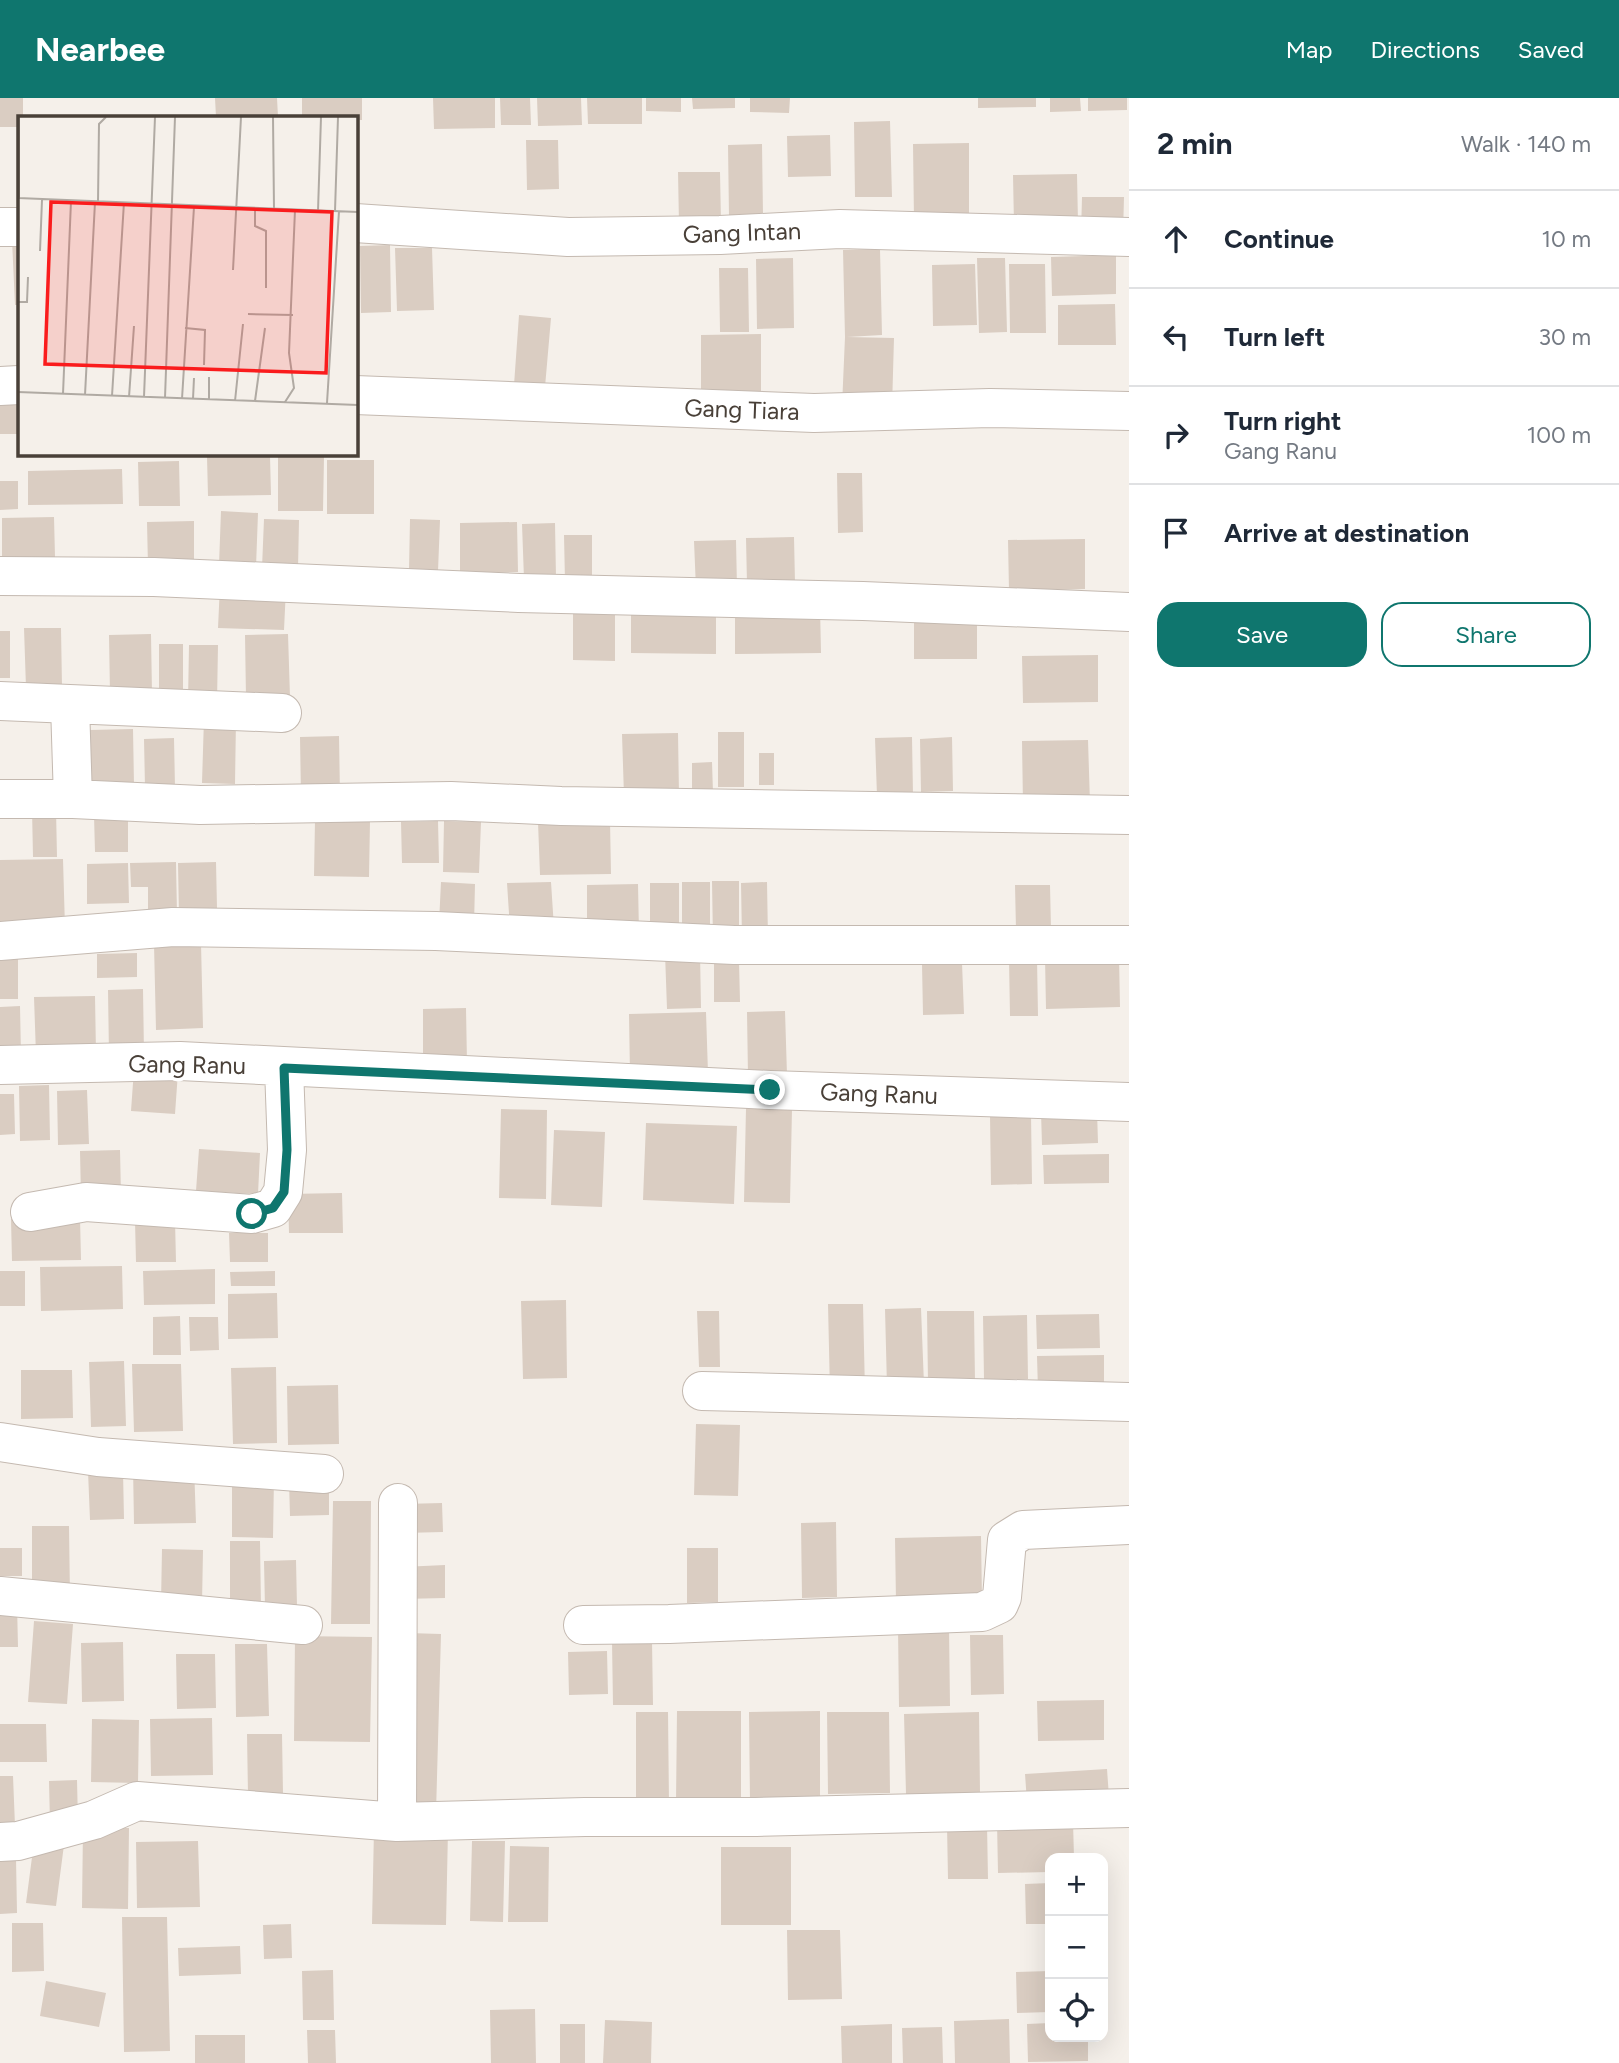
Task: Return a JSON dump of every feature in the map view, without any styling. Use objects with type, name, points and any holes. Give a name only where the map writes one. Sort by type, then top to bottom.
[{"type":"street","name":"Gang Intan","points":[[357,223],[568,237],[719,235],[840,229],[1129,237]]},
{"type":"street","points":[[0,227],[18,227]]},
{"type":"street","points":[[0,386],[18,385]]},
{"type":"street","name":"Gang Tiara","points":[[357,395],[814,413],[990,408],[1129,411]]},
{"type":"street","points":[[0,576],[154,577],[519,593],[863,601],[1129,612]]},
{"type":"street","points":[[0,701],[282,713]]},
{"type":"street","points":[[70,705],[73,799]]},
{"type":"street","points":[[0,799],[73,799],[200,805],[452,801],[561,806],[1129,815]]},
{"type":"street","points":[[0,941],[173,927],[436,931],[734,945],[1129,945]]},
{"type":"street","name":"Gang Ranu","points":[[0,1065],[180,1062],[770,1090],[1129,1102]]},
{"type":"street","points":[[30,1212],[86,1202],[252,1214],[273,1208],[284,1192],[287,1150],[284,1068]]},
{"type":"street","points":[[702,1391],[1129,1402]]},
{"type":"street","points":[[0,1442],[98,1457],[324,1474]]},
{"type":"street","points":[[397,1822],[398,1503]]},
{"type":"street","points":[[583,1625],[982,1612],[999,1604],[1002,1597],[1007,1540],[1014,1534],[1023,1530],[1129,1525]]},
{"type":"street","points":[[0,1596],[303,1625]]},
{"type":"street","points":[[0,1842],[18,1841],[94,1820],[137,1801],[397,1822],[585,1817],[756,1818],[1129,1808]]},
{"type":"building","points":[[0,98],[23,98],[23,116],[18,116],[18,127],[0,127]]},
{"type":"building","points":[[215,98],[277,98],[278,116],[216,116]]},
{"type":"building","points":[[302,98],[362,98],[362,120],[357,120],[357,116],[302,116]]},
{"type":"building","points":[[433,98],[495,98],[495,128],[434,129]]},
{"type":"building","points":[[500,98],[530,98],[531,125],[501,125]]},
{"type":"building","points":[[537,98],[581,98],[582,125],[538,126]]},
{"type":"building","points":[[587,98],[642,98],[642,124],[588,124]]},
{"type":"building","points":[[646,98],[681,98],[681,112],[646,111]]},
{"type":"building","points":[[692,98],[735,98],[735,108],[693,109]]},
{"type":"building","points":[[750,98],[790,98],[789,113],[750,112]]},
{"type":"building","points":[[978,98],[1036,98],[1036,107],[978,108]]},
{"type":"building","points":[[1050,98],[1080,98],[1081,111],[1050,112]]},
{"type":"building","points":[[1088,98],[1127,98],[1127,110],[1088,111]]},
{"type":"building","points":[[890,121],[892,197],[855,197],[854,122]]},
{"type":"building","points":[[830,135],[831,176],[788,177],[787,136]]},
{"type":"building","points":[[526,140],[558,140],[559,189],[527,190]]},
{"type":"building","points":[[969,143],[969,220],[914,221],[913,144]]},
{"type":"building","points":[[762,144],[763,216],[729,217],[728,145]]},
{"type":"building","points":[[678,172],[720,172],[721,223],[679,224]]},
{"type":"building","points":[[1077,174],[1078,223],[1014,225],[1013,175]]},
{"type":"building","points":[[1082,197],[1124,197],[1123,234],[1081,234]]},
{"type":"building","points":[[18,239],[18,305],[15,305],[12,240]]},
{"type":"building","points":[[390,245],[391,312],[361,313],[360,246]]},
{"type":"building","points":[[395,248],[432,248],[434,310],[397,311]]},
{"type":"building","points":[[880,249],[882,335],[847,337],[894,338],[892,408],[842,406],[845,337],[843,250]]},
{"type":"building","points":[[1116,255],[1116,294],[1052,296],[1051,257]]},
{"type":"building","points":[[793,258],[794,328],[757,329],[756,259]]},
{"type":"building","points":[[977,258],[1005,258],[1007,332],[979,333]]},
{"type":"building","points":[[975,264],[977,325],[933,326],[932,265]]},
{"type":"building","points":[[1009,264],[1045,264],[1046,333],[1010,333]]},
{"type":"building","points":[[719,268],[748,268],[749,332],[720,332]]},
{"type":"building","points":[[1115,304],[1116,345],[1058,345],[1058,305]]},
{"type":"building","points":[[519,315],[551,318],[545,387],[514,385]]},
{"type":"building","points":[[761,334],[761,399],[701,399],[701,335]]},
{"type":"building","points":[[18,400],[18,434],[0,434],[0,401]]},
{"type":"building","points":[[270,456],[271,495],[208,496],[207,457]]},
{"type":"building","points":[[278,456],[324,457],[323,511],[278,511]]},
{"type":"building","points":[[327,460],[374,460],[374,514],[327,514]]},
{"type":"building","points":[[179,461],[180,506],[139,506],[138,462]]},
{"type":"building","points":[[122,469],[123,504],[28,505],[28,471]]},
{"type":"building","points":[[837,473],[862,473],[863,532],[838,533]]},
{"type":"building","points":[[0,481],[18,481],[18,509],[0,510]]},
{"type":"building","points":[[221,511],[258,513],[256,567],[219,565]]},
{"type":"building","points":[[54,517],[55,557],[2,557],[2,518]]},
{"type":"building","points":[[264,519],[299,520],[298,569],[262,568]]},
{"type":"building","points":[[410,519],[440,520],[438,571],[409,570]]},
{"type":"building","points":[[194,521],[194,566],[148,567],[147,522]]},
{"type":"building","points":[[517,522],[518,572],[460,573],[460,523]]},
{"type":"building","points":[[555,523],[556,578],[524,579],[522,524]]},
{"type":"building","points":[[564,535],[592,535],[592,582],[565,582]]},
{"type":"building","points":[[794,537],[795,583],[747,584],[746,538]]},
{"type":"building","points":[[1085,539],[1085,589],[1009,591],[1008,540]]},
{"type":"building","points":[[736,540],[737,588],[696,589],[694,541]]},
{"type":"building","points":[[220,585],[286,588],[284,630],[218,628]]},
{"type":"building","points":[[573,604],[615,604],[615,661],[573,660]]},
{"type":"building","points":[[631,607],[716,608],[716,654],[631,653]]},
{"type":"building","points":[[820,607],[821,653],[735,654],[735,608]]},
{"type":"building","points":[[977,609],[977,659],[914,659],[914,610]]},
{"type":"building","points":[[24,628],[61,628],[62,687],[26,688]]},
{"type":"building","points":[[0,631],[10,631],[10,678],[0,678]]},
{"type":"building","points":[[151,634],[152,694],[110,694],[109,635]]},
{"type":"building","points":[[288,634],[290,697],[246,698],[245,635]]},
{"type":"building","points":[[159,644],[183,644],[183,703],[159,703]]},
{"type":"building","points":[[189,645],[218,645],[217,702],[188,702]]},
{"type":"building","points":[[1098,655],[1098,702],[1023,703],[1022,656]]},
{"type":"building","points":[[204,718],[236,719],[235,784],[202,783]]},
{"type":"building","points":[[133,729],[134,785],[91,785],[90,730]]},
{"type":"building","points":[[718,732],[744,732],[744,787],[718,787]]},
{"type":"building","points":[[678,733],[679,795],[624,796],[622,734]]},
{"type":"building","points":[[339,736],[340,795],[301,796],[300,737]]},
{"type":"building","points":[[912,737],[913,795],[877,796],[875,738]]},
{"type":"building","points":[[952,737],[953,791],[921,792],[920,739]]},
{"type":"building","points":[[174,738],[175,787],[145,787],[144,739]]},
{"type":"building","points":[[1088,740],[1090,803],[1023,805],[1022,741]]},
{"type":"building","points":[[759,753],[774,753],[774,785],[759,785]]},
{"type":"building","points":[[712,762],[713,793],[692,793],[692,763]]},
{"type":"building","points":[[32,809],[56,809],[57,857],[33,857]]},
{"type":"building","points":[[128,814],[128,852],[95,852],[94,815]]},
{"type":"building","points":[[315,820],[370,821],[369,877],[314,876]]},
{"type":"building","points":[[438,821],[439,863],[402,863],[401,822]]},
{"type":"building","points":[[444,821],[481,822],[479,873],[443,872]]},
{"type":"building","points":[[610,821],[611,874],[540,875],[538,822]]},
{"type":"building","points":[[63,859],[65,928],[0,929],[0,860]]},
{"type":"building","points":[[176,862],[177,915],[148,916],[148,887],[131,887],[130,863]]},
{"type":"building","points":[[216,862],[217,908],[200,909],[179,917],[178,863]]},
{"type":"building","points":[[128,863],[129,903],[87,904],[87,864]]},
{"type":"building","points":[[712,881],[739,881],[739,941],[713,941]]},
{"type":"building","points":[[441,882],[475,884],[474,925],[439,923]]},
{"type":"building","points":[[551,882],[554,928],[510,929],[507,883]]},
{"type":"building","points":[[682,882],[710,882],[710,939],[682,939]]},
{"type":"building","points":[[767,882],[768,939],[742,939],[741,883]]},
{"type":"building","points":[[650,883],[679,883],[679,937],[650,937]]},
{"type":"building","points":[[638,884],[639,933],[587,934],[587,885]]},
{"type":"building","points":[[1015,885],[1050,885],[1051,930],[1016,930]]},
{"type":"building","points":[[201,943],[203,1028],[156,1030],[154,944]]},
{"type":"building","points":[[0,953],[18,953],[18,999],[0,999]]},
{"type":"building","points":[[137,953],[137,977],[97,978],[97,954]]},
{"type":"building","points":[[665,953],[700,953],[701,1008],[667,1009]]},
{"type":"building","points":[[1119,956],[1120,1007],[1046,1009],[1045,958]]},
{"type":"building","points":[[1037,958],[1038,1016],[1010,1016],[1009,959]]},
{"type":"building","points":[[739,961],[740,1002],[714,1002],[714,962]]},
{"type":"building","points":[[962,963],[964,1014],[923,1015],[922,964]]},
{"type":"building","points":[[143,989],[144,1054],[109,1055],[108,990]]},
{"type":"building","points":[[95,996],[96,1054],[36,1055],[34,997]]},
{"type":"building","points":[[20,1006],[21,1056],[0,1057],[0,1007]]},
{"type":"building","points":[[466,1008],[467,1063],[423,1064],[423,1009]]},
{"type":"building","points":[[785,1011],[787,1075],[748,1076],[747,1012]]},
{"type":"building","points":[[706,1012],[708,1073],[630,1075],[629,1014]]},
{"type":"building","points":[[134,1069],[178,1072],[175,1114],[131,1111]]},
{"type":"building","points":[[49,1085],[50,1140],[20,1141],[19,1086]]},
{"type":"building","points":[[87,1090],[89,1144],[58,1145],[57,1091]]},
{"type":"building","points":[[0,1094],[14,1094],[15,1134],[0,1135]]},
{"type":"building","points":[[746,1108],[792,1109],[790,1203],[744,1202]]},
{"type":"building","points":[[501,1109],[547,1110],[546,1199],[499,1198]]},
{"type":"building","points":[[1097,1111],[1098,1143],[1042,1145],[1041,1112]]},
{"type":"building","points":[[1031,1114],[1032,1184],[991,1185],[990,1115]]},
{"type":"building","points":[[646,1123],[737,1126],[734,1204],[643,1200]]},
{"type":"building","points":[[554,1130],[605,1132],[602,1207],[551,1205]]},
{"type":"building","points":[[199,1149],[260,1153],[258,1194],[196,1191]]},
{"type":"building","points":[[120,1150],[121,1196],[81,1197],[80,1151]]},
{"type":"building","points":[[1109,1154],[1109,1183],[1044,1184],[1043,1155]]},
{"type":"building","points":[[342,1193],[343,1233],[289,1233],[288,1194]]},
{"type":"building","points":[[80,1218],[81,1260],[12,1261],[11,1219]]},
{"type":"building","points":[[175,1220],[176,1262],[136,1262],[135,1221]]},
{"type":"building","points":[[229,1233],[268,1233],[268,1262],[230,1262]]},
{"type":"building","points":[[122,1266],[123,1309],[41,1311],[40,1267]]},
{"type":"building","points":[[215,1269],[215,1304],[144,1305],[143,1271]]},
{"type":"building","points":[[0,1271],[25,1271],[25,1306],[0,1306]]},
{"type":"building","points":[[275,1271],[275,1286],[231,1286],[230,1272]]},
{"type":"building","points":[[277,1293],[278,1338],[228,1339],[228,1294]]},
{"type":"building","points":[[566,1300],[567,1378],[523,1379],[521,1301]]},
{"type":"building","points":[[828,1304],[863,1304],[865,1392],[830,1393]]},
{"type":"building","points":[[921,1308],[924,1385],[887,1387],[885,1309]]},
{"type":"building","points":[[697,1311],[719,1311],[720,1367],[699,1367]]},
{"type":"building","points":[[927,1311],[974,1311],[975,1382],[928,1383]]},
{"type":"building","points":[[1099,1314],[1100,1348],[1037,1349],[1036,1315]]},
{"type":"building","points":[[1027,1315],[1028,1379],[984,1379],[983,1316]]},
{"type":"building","points":[[180,1316],[181,1355],[153,1355],[153,1317]]},
{"type":"building","points":[[189,1317],[218,1317],[219,1350],[190,1351]]},
{"type":"building","points":[[1104,1355],[1104,1390],[1038,1391],[1037,1356]]},
{"type":"building","points":[[124,1361],[126,1426],[91,1427],[89,1362]]},
{"type":"building","points":[[132,1364],[181,1364],[183,1431],[134,1432]]},
{"type":"building","points":[[276,1367],[277,1443],[233,1444],[231,1368]]},
{"type":"building","points":[[21,1370],[72,1370],[73,1418],[21,1419]]},
{"type":"building","points":[[338,1385],[339,1444],[288,1445],[287,1386]]},
{"type":"building","points":[[696,1424],[740,1425],[738,1496],[694,1495]]},
{"type":"building","points":[[194,1465],[196,1523],[134,1524],[133,1466]]},
{"type":"building","points":[[88,1471],[123,1471],[124,1519],[90,1520]]},
{"type":"building","points":[[232,1476],[274,1477],[273,1538],[232,1537]]},
{"type":"building","points":[[329,1480],[329,1515],[290,1516],[289,1481]]},
{"type":"building","points":[[333,1501],[371,1501],[370,1624],[331,1624]]},
{"type":"building","points":[[442,1503],[443,1532],[403,1533],[403,1504]]},
{"type":"building","points":[[836,1522],[837,1597],[802,1598],[801,1523]]},
{"type":"building","points":[[32,1526],[69,1526],[70,1598],[32,1598]]},
{"type":"building","points":[[981,1536],[982,1601],[896,1602],[895,1538]]},
{"type":"building","points":[[230,1541],[260,1541],[261,1609],[230,1609]]},
{"type":"building","points":[[0,1548],[22,1548],[22,1576],[0,1576]]},
{"type":"building","points":[[687,1548],[718,1548],[718,1602],[687,1603]]},
{"type":"building","points":[[162,1549],[203,1550],[202,1604],[161,1603]]},
{"type":"building","points":[[296,1560],[297,1607],[265,1608],[264,1561]]},
{"type":"building","points":[[445,1565],[445,1598],[402,1599],[402,1567]]},
{"type":"building","points":[[17,1604],[18,1647],[0,1647],[0,1605]]},
{"type":"building","points":[[34,1621],[73,1624],[67,1704],[28,1702]]},
{"type":"building","points":[[949,1626],[950,1706],[899,1707],[898,1627]]},
{"type":"building","points":[[408,1633],[441,1634],[436,1813],[403,1812]]},
{"type":"building","points":[[970,1635],[1003,1635],[1004,1694],[971,1695]]},
{"type":"building","points":[[295,1636],[372,1637],[370,1742],[294,1741]]},
{"type":"building","points":[[612,1641],[652,1641],[653,1705],[613,1705]]},
{"type":"building","points":[[123,1642],[124,1701],[82,1702],[81,1643]]},
{"type":"building","points":[[235,1644],[267,1644],[269,1716],[236,1717]]},
{"type":"building","points":[[607,1651],[608,1694],[569,1695],[568,1652]]},
{"type":"building","points":[[176,1654],[215,1654],[216,1708],[177,1709]]},
{"type":"building","points":[[1104,1700],[1104,1740],[1038,1741],[1037,1701]]},
{"type":"building","points":[[677,1711],[741,1711],[741,1803],[676,1803]]},
{"type":"building","points":[[820,1711],[820,1802],[750,1802],[749,1712]]},
{"type":"building","points":[[636,1712],[668,1712],[669,1804],[636,1804]]},
{"type":"building","points":[[827,1712],[889,1712],[890,1793],[828,1794]]},
{"type":"building","points":[[979,1712],[980,1793],[906,1794],[904,1714]]},
{"type":"building","points":[[212,1718],[213,1775],[151,1776],[150,1719]]},
{"type":"building","points":[[92,1719],[139,1720],[138,1783],[91,1782]]},
{"type":"building","points":[[0,1724],[46,1724],[47,1762],[0,1762]]},
{"type":"building","points":[[247,1734],[282,1734],[283,1794],[248,1795]]},
{"type":"building","points":[[1107,1769],[1109,1797],[1027,1802],[1025,1774]]},
{"type":"building","points":[[0,1776],[13,1776],[15,1826],[0,1826]]},
{"type":"building","points":[[77,1780],[78,1822],[50,1823],[49,1781]]},
{"type":"building","points":[[1073,1821],[1074,1853],[1045,1853],[1045,1872],[998,1873],[997,1822]]},
{"type":"building","points":[[987,1824],[988,1879],[948,1879],[947,1825]]},
{"type":"building","points":[[83,1827],[129,1828],[128,1909],[82,1908]]},
{"type":"building","points":[[374,1829],[448,1830],[446,1925],[372,1924]]},
{"type":"building","points":[[198,1841],[200,1907],[137,1908],[136,1842]]},
{"type":"building","points":[[472,1841],[505,1841],[503,1922],[470,1921]]},
{"type":"building","points":[[34,1842],[64,1845],[56,1906],[26,1903]]},
{"type":"building","points":[[510,1846],[549,1847],[548,1922],[508,1922]]},
{"type":"building","points":[[721,1847],[791,1847],[791,1925],[721,1925]]},
{"type":"building","points":[[0,1858],[16,1858],[17,1913],[0,1914]]},
{"type":"building","points":[[1045,1883],[1045,1924],[1026,1924],[1025,1884]]},
{"type":"building","points":[[122,1917],[167,1917],[170,2051],[124,2052]]},
{"type":"building","points":[[12,1923],[43,1923],[44,1971],[12,1972]]},
{"type":"building","points":[[291,1924],[292,1958],[264,1959],[263,1925]]},
{"type":"building","points":[[787,1930],[840,1930],[842,1999],[788,2000]]},
{"type":"building","points":[[240,1946],[241,1974],[179,1976],[178,1948]]},
{"type":"building","points":[[333,1970],[334,2020],[303,2020],[302,1971]]},
{"type":"building","points":[[1045,1971],[1045,2012],[1017,2013],[1016,1972]]},
{"type":"building","points":[[46,1981],[106,1993],[99,2027],[40,2016]]},
{"type":"building","points":[[535,2009],[536,2063],[491,2063],[490,2010]]},
{"type":"building","points":[[1009,2019],[1010,2063],[955,2063],[954,2021]]},
{"type":"building","points":[[605,2020],[652,2022],[651,2063],[603,2063]]},
{"type":"building","points":[[1045,2023],[1045,2042],[1088,2042],[1088,2061],[1028,2062],[1027,2024]]},
{"type":"building","points":[[560,2024],[585,2024],[585,2063],[560,2063]]},
{"type":"building","points":[[892,2024],[892,2063],[842,2063],[841,2026]]},
{"type":"building","points":[[942,2027],[943,2063],[903,2063],[902,2028]]},
{"type":"building","points":[[307,2030],[335,2030],[336,2063],[308,2063]]},
{"type":"building","points":[[195,2035],[245,2035],[245,2063],[195,2063]]},
{"type":"route","points":[[252,1214],[273,1208],[284,1192],[287,1150],[284,1068],[770,1090]]}]
